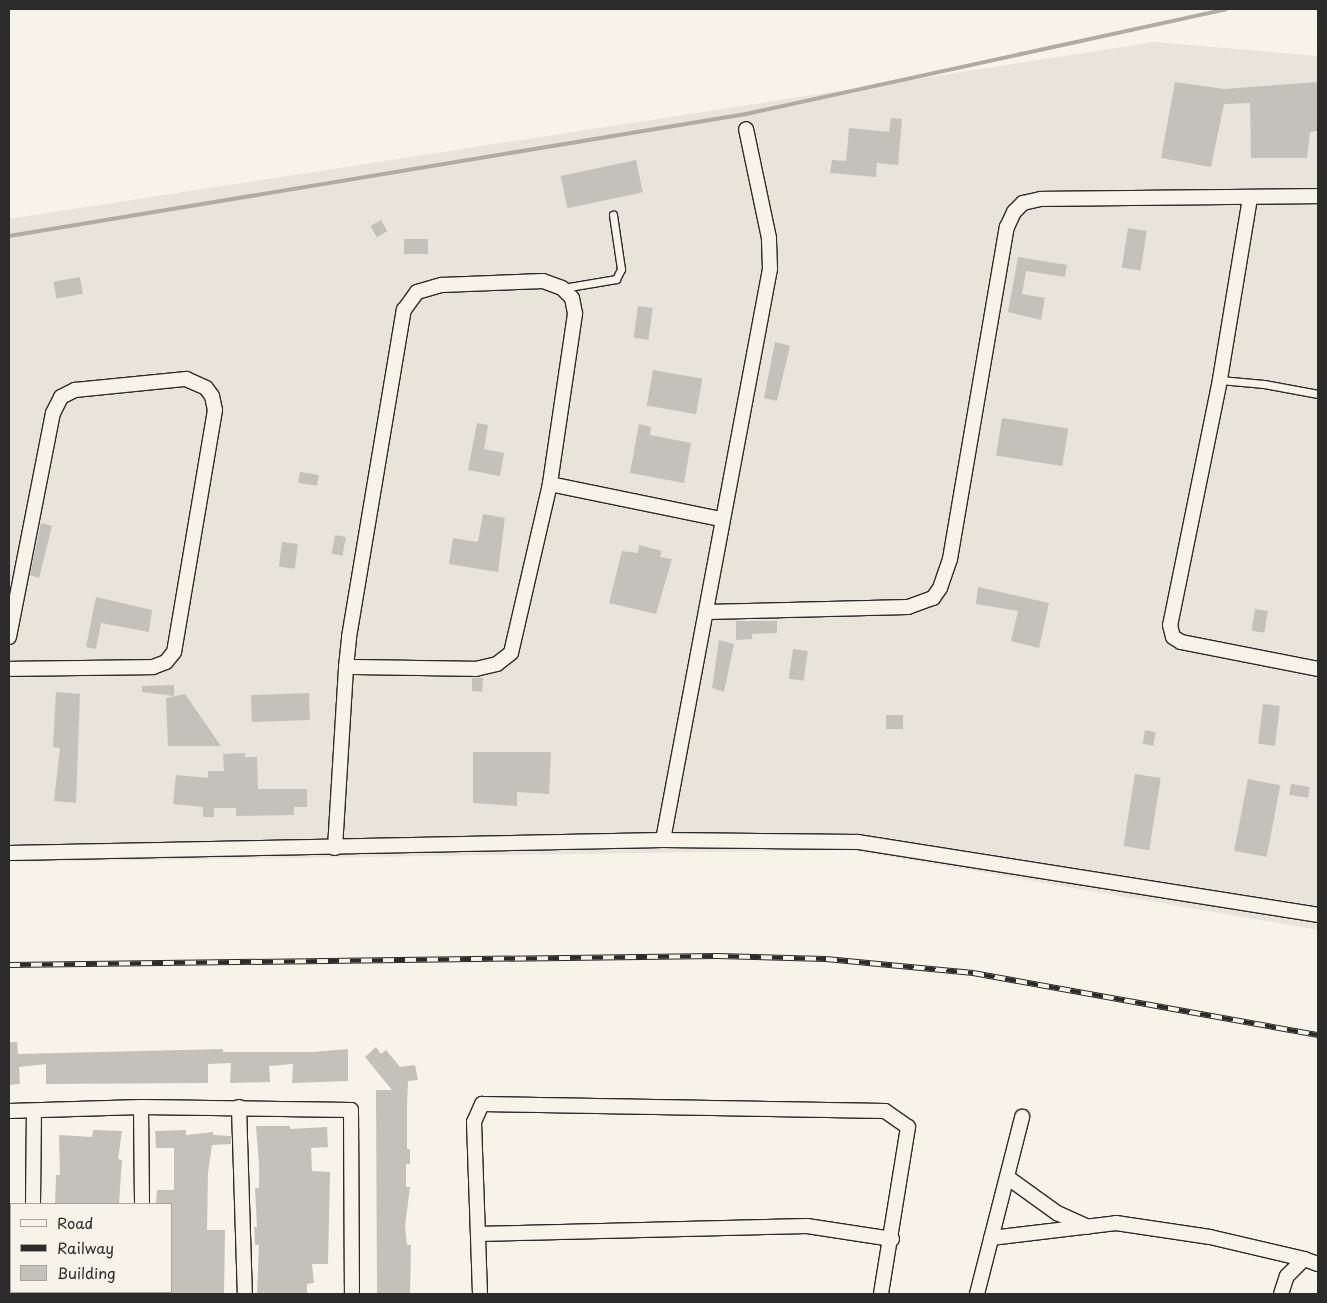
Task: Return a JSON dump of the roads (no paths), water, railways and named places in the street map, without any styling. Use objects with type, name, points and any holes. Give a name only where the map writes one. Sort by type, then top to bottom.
[{"type":"street","points":[[663,840],[707,612],[721,519],[770,269],[769,238],[746,129]]},
{"type":"street","points":[[707,612],[908,607],[933,598],[940,588],[950,559],[1008,227],[1014,212],[1023,203],[1041,199],[1318,196]]},
{"type":"street","points":[[1250,198],[1220,380],[1170,624],[1173,636],[1181,642],[1318,669]]},
{"type":"street","points":[[334,848],[346,667],[404,310],[416,292],[442,285],[543,282],[562,288],[572,298],[576,314],[550,484],[511,653],[497,664],[476,669],[346,667]]},
{"type":"street","points":[[9,637],[53,413],[61,397],[75,390],[186,379],[206,388],[212,396],[215,410],[174,652],[166,662],[153,667],[9,669]]},
{"type":"street","points":[[550,484],[721,519]]},
{"type":"street","points":[[9,853],[663,840],[858,842],[1318,914]]},
{"type":"street","points":[[480,1294],[474,1122],[482,1104],[885,1111],[908,1127],[892,1239],[881,1294]]},
{"type":"street","points":[[140,1107],[142,1203]]},
{"type":"street","points":[[9,1111],[140,1107],[351,1110],[352,1294]]},
{"type":"street","points":[[239,1107],[245,1294]]},
{"type":"street","points":[[33,1203],[34,1111]]},
{"type":"street","points":[[977,1294],[1022,1117]]},
{"type":"street","points":[[1007,1178],[1057,1213],[1088,1227]]},
{"type":"street","points":[[992,1238],[1125,1224],[1210,1237],[1318,1264]]},
{"type":"street","points":[[478,1234],[807,1226],[892,1239]]},
{"type":"street","points":[[1281,1294],[1287,1276],[1304,1259]]},
{"type":"lane","points":[[562,288],[616,279],[621,269],[614,215]]},
{"type":"lane","points":[[1220,380],[1264,384],[1318,394]]},
{"type":"waterway","points":[[9,236],[746,114],[1226,9]]},
{"type":"railway","points":[[9,965],[717,956],[826,959],[973,973],[1318,1035]]}]
